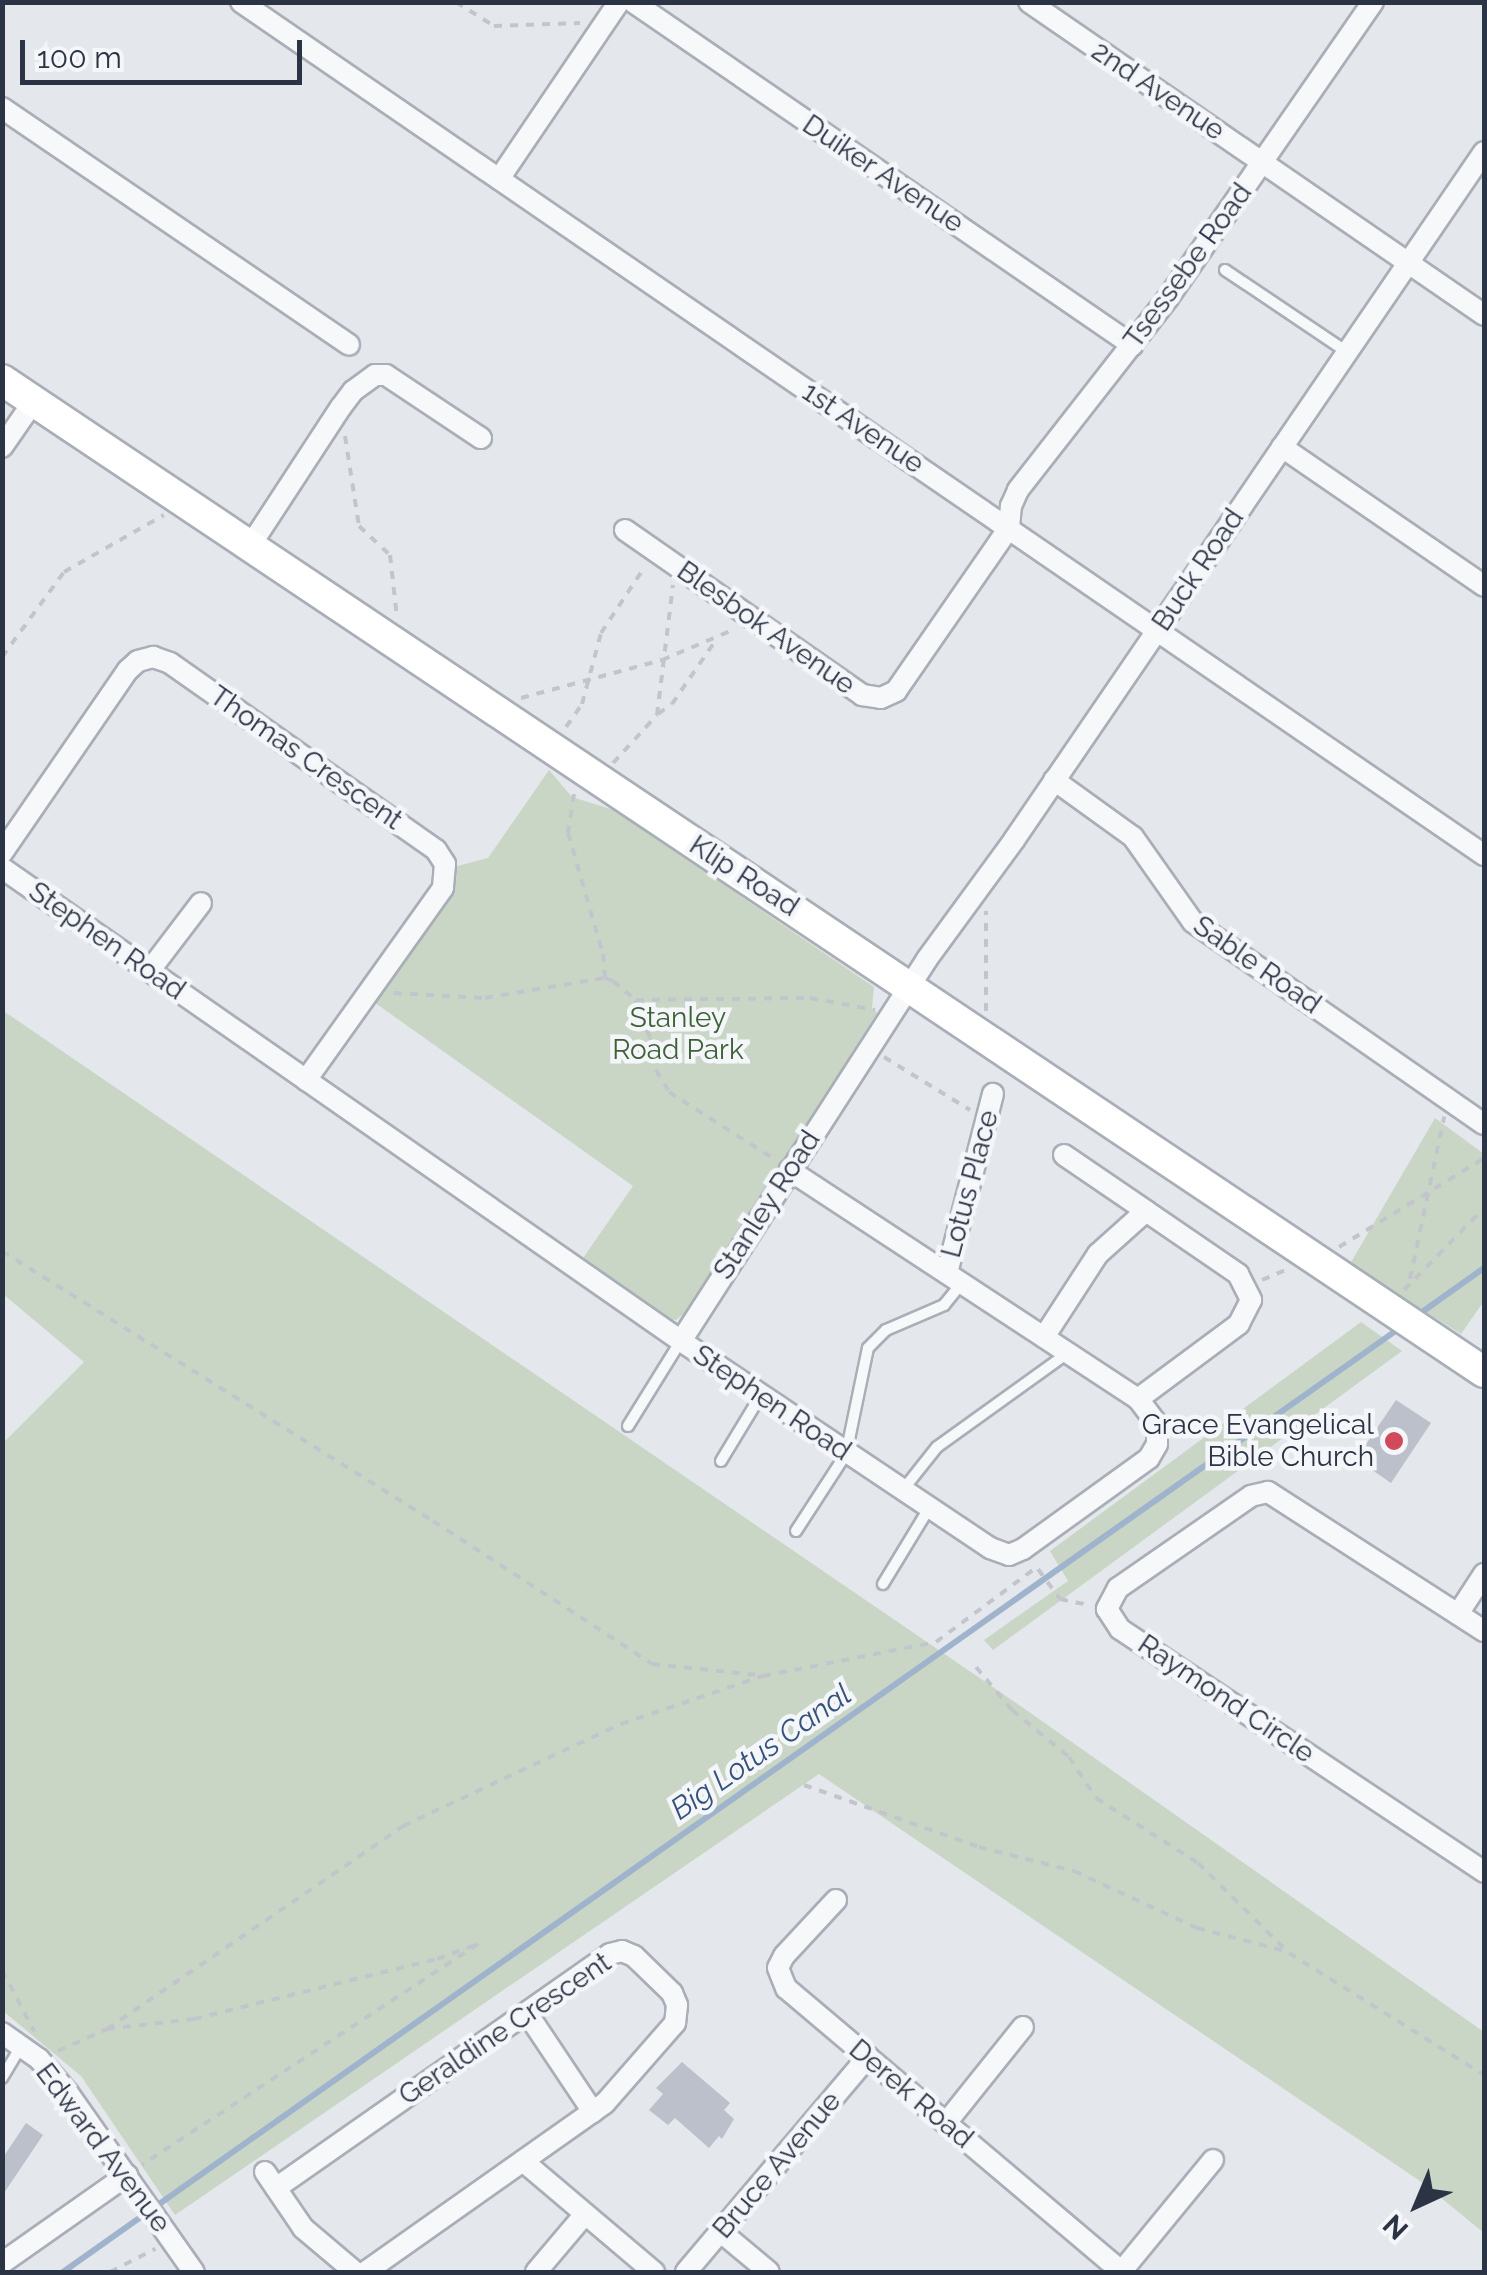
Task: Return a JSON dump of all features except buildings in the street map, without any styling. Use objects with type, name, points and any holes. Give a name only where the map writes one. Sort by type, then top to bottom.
[{"type":"street","name":"1st Avenue","points":[[241,2],[1484,855]]},
{"type":"street","points":[[499,179],[618,2]]},
{"type":"street","name":"Duiker Avenue","points":[[634,2],[1132,345]]},
{"type":"street","name":"2nd Avenue","points":[[1029,2],[1484,315]]},
{"type":"street","name":"Tsessebe Road","points":[[1009,528],[1018,490],[1132,345],[1373,2]]},
{"type":"street","points":[[2,108],[349,345]]},
{"type":"street","name":"Buck Road","points":[[909,986],[1484,152]]},
{"type":"street","points":[[250,546],[341,407],[364,381],[386,376],[481,438]]},
{"type":"street","name":"Klip Road","points":[[2,380],[552,748],[586,787],[909,986],[1484,1372]]},
{"type":"street","points":[[2,447],[34,401]]},
{"type":"street","points":[[1282,448],[1484,586]]},
{"type":"street","name":"Blesbok Avenue","points":[[625,530],[862,695],[889,696],[903,685],[1009,528]]},
{"type":"street","name":"Thomas Crescent","points":[[2,853],[128,670],[138,661],[153,657],[170,663],[436,850],[445,864],[442,888],[306,1080]]},
{"type":"street","name":"Sable Road","points":[[1054,780],[1133,838],[1193,922],[1484,1124]]},
{"type":"street","name":"Stephen Road","points":[[2,868],[680,1341],[990,1548],[1008,1555],[1024,1549],[1149,1458],[1158,1444],[1157,1424],[1138,1399]]},
{"type":"street","points":[[150,970],[201,903]]},
{"type":"street","name":"Stanley Road","points":[[680,1341],[784,1166],[909,986]]},
{"type":"street","name":"Lotus Place","points":[[955,1278],[994,1094]]},
{"type":"street","points":[[784,1166],[1138,1399],[1239,1324],[1251,1300],[1249,1289],[1238,1274],[1064,1154]]},
{"type":"street","points":[[1044,1337],[1098,1254],[1146,1211]]},
{"type":"street","name":"Raymond Circle","points":[[1484,1631],[1268,1492],[1251,1496],[1118,1588],[1107,1609],[1120,1629],[1484,1872]]},
{"type":"street","points":[[1458,1614],[1484,1574]]},
{"type":"street","name":"Derek Road","points":[[836,1900],[784,1956],[779,1979],[1122,2272]]},
{"type":"street","name":"Geraldine Crescent","points":[[355,2272],[303,2228],[270,2180],[616,1952],[634,1956],[672,1993],[678,2005],[674,2023],[616,2093],[365,2272]]},
{"type":"street","points":[[527,2012],[593,2112]]},
{"type":"street","points":[[946,2123],[1022,2027]]},
{"type":"street","name":"Edward Avenue","points":[[2,2033],[39,2059],[194,2272]]},
{"type":"street","name":"Bruce Avenue","points":[[686,2272],[868,2057]]},
{"type":"street","points":[[1122,2272],[1213,2160]]},
{"type":"street","points":[[523,2161],[654,2272]]},
{"type":"street","points":[[2,2262],[127,2175]]},
{"type":"street","points":[[536,2272],[585,2214]]},
{"type":"street","points":[[720,2232],[769,2272]]},
{"type":"lane","points":[[1226,270],[1347,352]]},
{"type":"lane","points":[[796,1531],[846,1454],[868,1348],[886,1330],[944,1306],[955,1278]]},
{"type":"lane","name":"Stanley Road","points":[[628,1426],[680,1341]]},
{"type":"lane","points":[[902,1492],[937,1447],[1068,1353]]},
{"type":"lane","points":[[721,1461],[760,1395]]},
{"type":"lane","points":[[883,1584],[928,1510]]},
{"type":"lane","points":[[2,2078],[21,2045]]},
{"type":"path","points":[[456,2],[494,26],[603,25]]},
{"type":"path","points":[[341,407],[359,526],[390,555],[398,625]]},
{"type":"path","points":[[2,658],[64,572],[187,503]]},
{"type":"path","points":[[552,748],[582,704],[602,633],[655,551]]},
{"type":"path","points":[[657,715],[676,566]]},
{"type":"path","points":[[489,708],[662,660],[716,640],[752,619]]},
{"type":"path","points":[[605,978],[603,954],[568,833],[586,787],[672,704],[716,640]]},
{"type":"path","points":[[978,888],[986,905],[989,1040]]},
{"type":"path","points":[[382,992],[485,998],[605,978],[625,988],[636,1000],[650,1038],[656,1070],[670,1092],[784,1166]]},
{"type":"path","points":[[636,1000],[810,998],[878,1010]]},
{"type":"path","points":[[869,1046],[987,1120]]},
{"type":"path","points":[[1410,1278],[1448,1099]]},
{"type":"path","points":[[1249,1289],[1276,1272],[1317,1260],[1484,1158]]},
{"type":"path","points":[[1391,1310],[1410,1278],[1484,1208]]},
{"type":"path","points":[[2,1251],[433,1520],[652,1664],[763,1676]]},
{"type":"path","points":[[2,1970],[34,2031],[39,2059],[106,2029],[402,1826],[621,1724],[763,1676],[936,1642],[1037,1567],[1060,1599],[1098,1608]]},
{"type":"path","points":[[976,1668],[1012,1710],[1069,1758],[1096,1798],[1198,1864],[1289,1952],[1484,2075]]},
{"type":"path","points":[[804,1785],[979,1848],[1074,1870],[1197,1928],[1289,1952]]},
{"type":"path","points":[[106,2029],[194,2019],[419,1964],[478,1944],[127,2175]]},
{"type":"path","points":[[110,2272],[167,2231]]},
{"type":"green space","name":"Stanley Road Park","points":[[549,770],[572,797],[614,810],[874,987],[872,1008],[877,1013],[690,1309],[676,1320],[666,1319],[581,1261],[633,1186],[371,1000],[454,867],[488,858]]},
{"type":"green space","points":[[2,1010],[1022,1707],[1484,2032],[1484,2233],[1423,2183],[819,1774],[175,2215],[81,2076],[3,2011],[3,1443],[84,1362],[3,1294]]},
{"type":"green space","points":[[1435,1118],[1484,1154],[1484,1301],[1461,1334],[1350,1264]]},
{"type":"green space","points":[[1361,1322],[1402,1351],[993,1650],[984,1640],[1068,1581],[1050,1551]]},
{"type":"waterway","name":"Big Lotus Canal","points":[[1415,1317],[1484,1268]]},
{"type":"waterway","name":"Big Lotus Canal","points":[[63,2272],[1401,1327]]},
{"type":"place","name":"Grace Evangelical Bible Church","points":[[1394,1441]]}]
